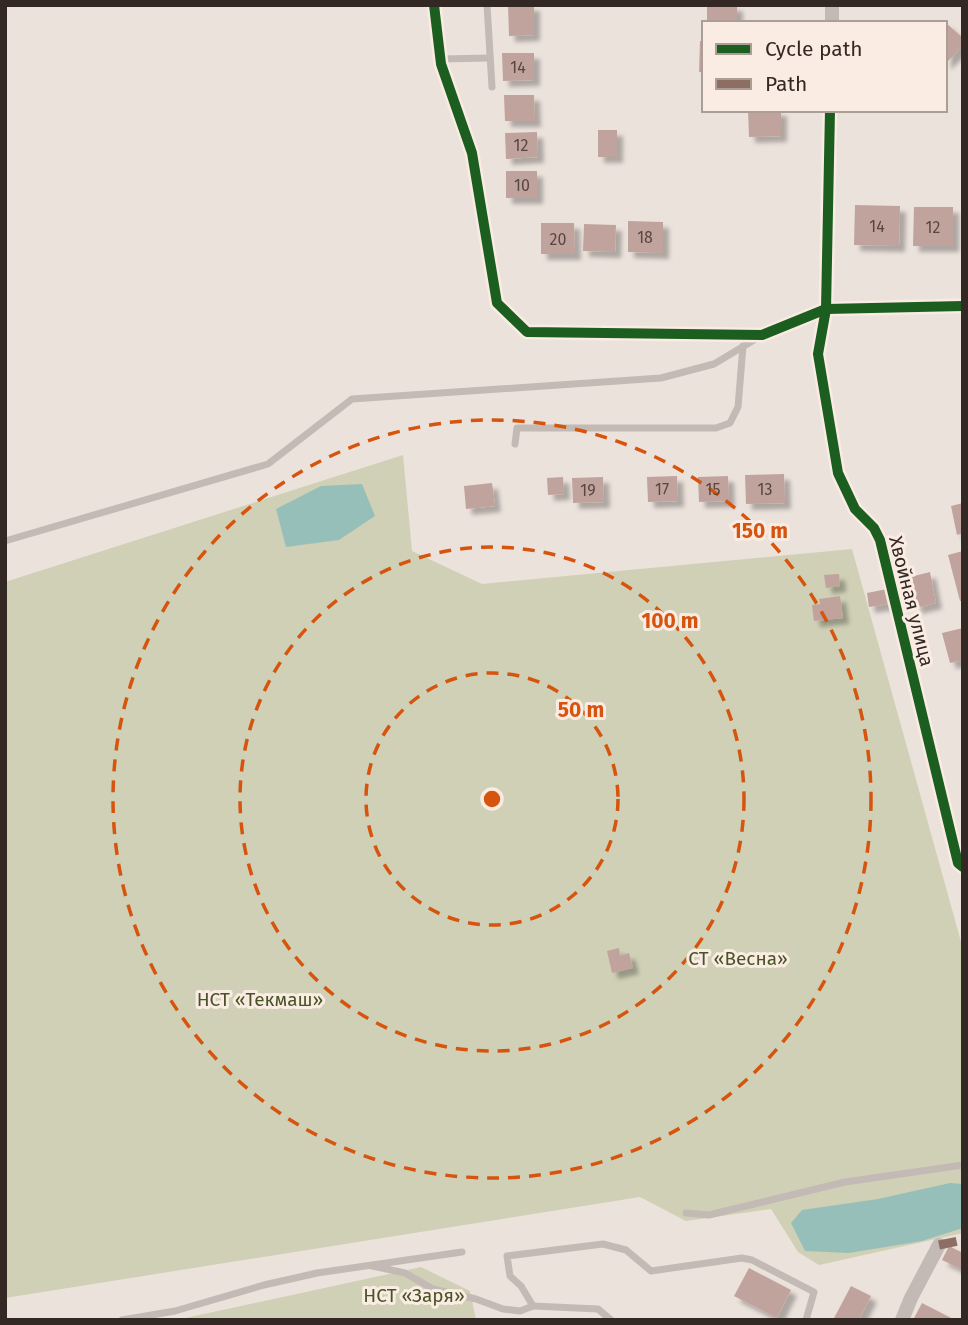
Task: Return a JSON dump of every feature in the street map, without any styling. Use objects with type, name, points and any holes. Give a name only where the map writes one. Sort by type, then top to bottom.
[{"type":"street","points":[[434,5],[440,59],[472,153],[497,303],[527,332],[762,335],[825,309],[963,306]]},
{"type":"street","name":"Хвойная улица","points":[[830,112],[825,309],[818,354],[838,473],[855,509],[874,528],[880,540],[958,863],[963,867]]},
{"type":"street","points":[[902,1320],[939,1245]]},
{"type":"lane","points":[[487,5],[492,87]]},
{"type":"lane","points":[[440,59],[490,58]]},
{"type":"lane","points":[[5,541],[268,464],[352,399],[661,378],[714,364],[762,335]]},
{"type":"lane","points":[[515,444],[517,428],[716,428],[730,423],[738,407],[743,346]]},
{"type":"lane","points":[[686,1213],[709,1215],[845,1182],[963,1166]]},
{"type":"lane","points":[[533,1306],[522,1286],[510,1276],[507,1256],[603,1244],[626,1250],[652,1271],[742,1258],[752,1260],[814,1292],[806,1320]]},
{"type":"lane","points":[[122,1320],[175,1311],[303,1276],[462,1252]]},
{"type":"lane","points":[[372,1266],[405,1273],[433,1289],[476,1299],[503,1309],[520,1311],[533,1306],[598,1309],[611,1320]]},
{"type":"green space","points":[[403,455],[412,551],[482,584],[852,549],[963,949],[963,1233],[819,1265],[798,1252],[771,1209],[686,1221],[640,1197],[5,1298],[5,582]]},
{"type":"green space","name":"НСТ «Заря»","points":[[421,1267],[470,1291],[476,1320],[176,1320]]},
{"type":"water","points":[[362,484],[375,516],[339,540],[286,547],[276,509],[321,486]]},
{"type":"water","points":[[950,1183],[963,1184],[963,1228],[922,1241],[849,1253],[805,1251],[791,1223],[802,1210],[878,1199]]},
{"type":"building","points":[[508,5],[534,5],[534,35],[509,36]]},
{"type":"building","points":[[707,5],[737,5],[737,21],[707,21]]},
{"type":"building","points":[[947,24],[963,38],[963,46],[947,62]]},
{"type":"building","points":[[700,41],[702,41],[702,72],[699,72]]},
{"type":"building","points":[[502,53],[534,53],[534,80],[503,81]]},
{"type":"building","points":[[504,95],[534,95],[535,121],[505,121]]},
{"type":"building","points":[[748,112],[781,112],[781,136],[749,137]]},
{"type":"building","points":[[598,130],[617,130],[617,157],[598,157]]},
{"type":"building","points":[[537,132],[538,157],[506,159],[505,133]]},
{"type":"building","points":[[506,171],[537,171],[537,198],[506,198]]},
{"type":"building","points":[[855,205],[900,206],[899,246],[854,245]]},
{"type":"building","points":[[914,207],[953,207],[953,246],[913,246]]},
{"type":"building","points":[[628,221],[663,222],[663,253],[628,252]]},
{"type":"building","points":[[541,223],[574,223],[575,254],[541,254]]},
{"type":"building","points":[[584,224],[616,225],[615,252],[583,251]]},
{"type":"building","points":[[784,474],[785,503],[746,504],[745,475]]},
{"type":"building","points":[[677,476],[678,501],[648,502],[647,477]]},
{"type":"building","points":[[728,476],[729,501],[699,502],[698,477]]},
{"type":"building","points":[[563,477],[564,494],[548,495],[547,478]]},
{"type":"building","points":[[603,477],[604,502],[573,503],[572,478]]},
{"type":"building","points":[[492,483],[495,506],[466,509],[464,486]]},
{"type":"building","points":[[963,503],[963,533],[957,535],[951,506]]},
{"type":"building","points":[[963,551],[963,601],[960,601],[948,555]]},
{"type":"building","points":[[930,572],[936,603],[916,608],[910,577]]},
{"type":"building","points":[[839,574],[840,586],[826,588],[824,575]]},
{"type":"building","points":[[887,589],[889,604],[869,607],[867,593]]},
{"type":"building","points":[[840,596],[843,618],[814,621],[812,605],[820,604],[819,599]]},
{"type":"building","points":[[963,628],[963,660],[950,663],[942,633]]},
{"type":"building","points":[[619,948],[620,956],[629,953],[633,968],[612,973],[607,951]]},
{"type":"building","points":[[949,1246],[963,1253],[963,1270],[942,1260]]},
{"type":"building","points":[[749,1268],[791,1290],[777,1318],[734,1296]]},
{"type":"building","points":[[851,1286],[871,1296],[859,1320],[833,1320]]},
{"type":"building","points":[[922,1303],[955,1320],[913,1320]]},
{"type":"marked path","points":[[939,1245],[963,1240]]},
{"type":"cycle path","points":[[434,5],[441,64],[472,153],[497,303],[527,332],[762,335],[826,309],[963,306]]},
{"type":"cycle path","points":[[830,112],[826,309],[818,354],[838,473],[855,509],[874,528],[880,540],[958,863],[963,867]]},
{"type":"park label","name":"СТ «Весна»","points":[[738,958]]},
{"type":"park label","name":"НСТ «Текмаш»","points":[[260,999]]}]
